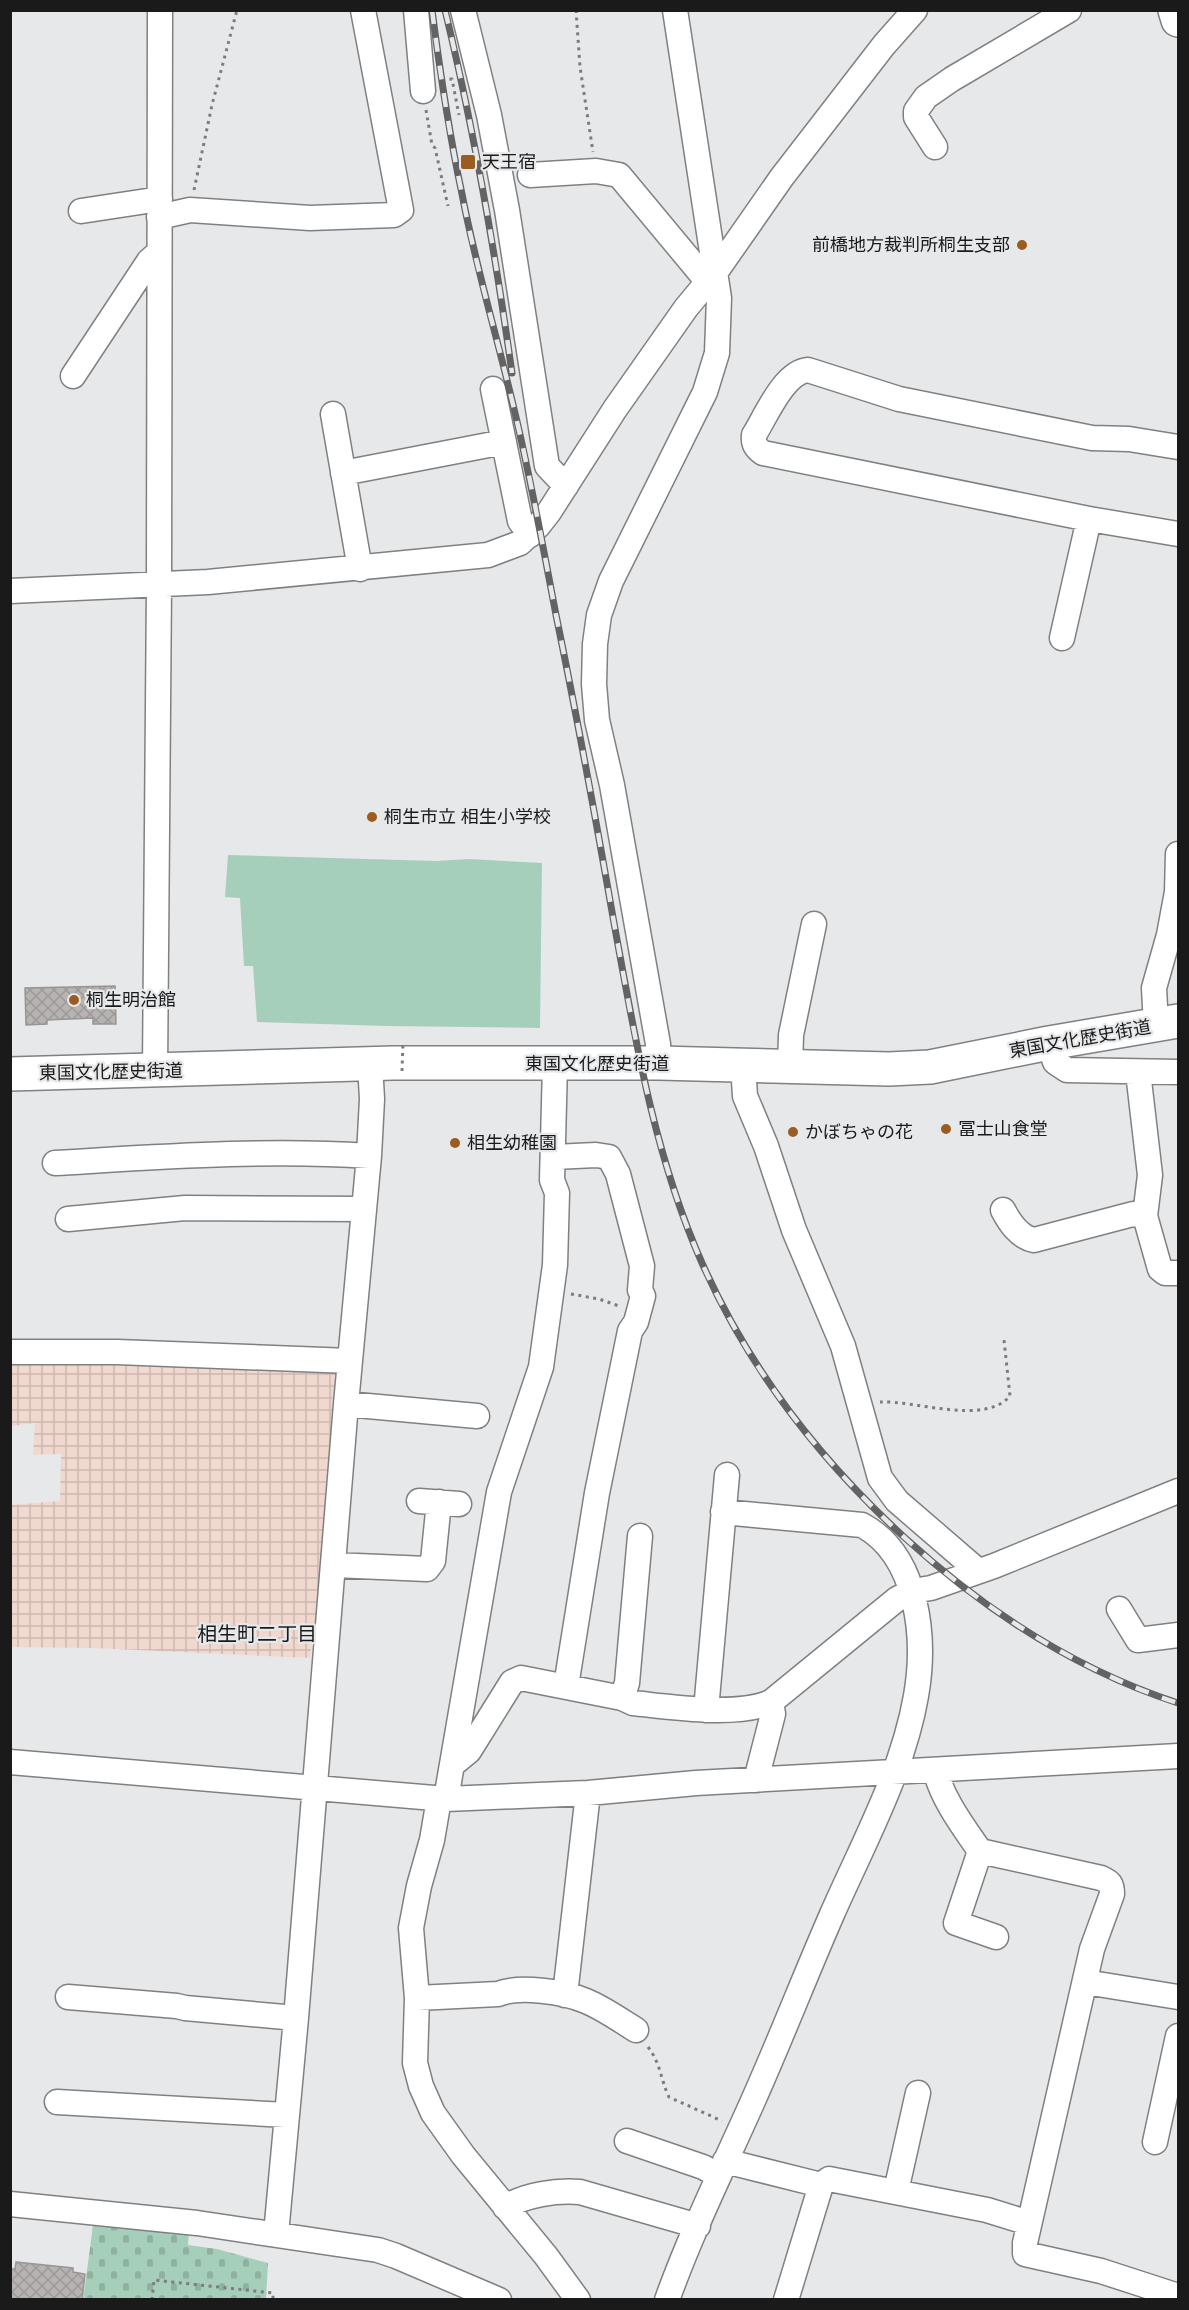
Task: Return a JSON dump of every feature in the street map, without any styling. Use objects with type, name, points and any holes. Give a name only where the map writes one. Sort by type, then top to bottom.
[{"type":"highway","points":[[1175,10],[1179,20]]},
{"type":"highway","name":"東国文化歴史街道","points":[[10,1074],[370,1064],[660,1063],[867,1069],[930,1067],[1049,1043],[1167,1023]]},
{"type":"street","points":[[155,1071],[160,10]]},
{"type":"street","points":[[81,211],[159,208],[310,218],[394,215],[401,210],[363,10]]},
{"type":"street","points":[[416,10],[423,91]]},
{"type":"street","points":[[463,10],[489,115],[507,210],[547,466],[566,486]]},
{"type":"street","points":[[660,1063],[626,860],[597,720],[594,684],[595,631],[599,615],[631,539],[705,392],[712,372],[719,334],[719,297],[712,278],[675,10]]},
{"type":"street","points":[[10,591],[159,585],[360,569],[488,555],[511,548],[534,531],[686,308],[712,278],[782,177],[884,45],[915,10]]},
{"type":"street","points":[[935,147],[916,117],[916,111],[926,97],[952,79],[1069,10]]},
{"type":"street","points":[[530,175],[596,171],[619,174],[712,278]]},
{"type":"street","points":[[73,376],[149,261],[158,253]]},
{"type":"street","points":[[1179,447],[1129,439],[1092,438],[898,399],[808,370],[801,370],[786,381],[754,435],[753,441],[764,453],[1089,519],[1179,534]]},
{"type":"street","points":[[493,389],[520,520],[534,531]]},
{"type":"street","points":[[333,414],[360,569]]},
{"type":"street","points":[[343,473],[504,442]]},
{"type":"street","points":[[1062,638],[1089,519]]},
{"type":"street","points":[[1167,1023],[1154,988],[1178,892],[1179,854]]},
{"type":"street","points":[[790,1067],[791,1035],[814,924]]},
{"type":"street","points":[[1049,1043],[1055,1062],[1067,1070],[1179,1072]]},
{"type":"street","points":[[276,2234],[369,1156],[372,1099],[370,1064]]},
{"type":"street","points":[[555,1064],[553,1169],[557,1193],[555,1265],[541,1367],[499,1492],[452,1765],[419,1886],[411,1928],[417,1998],[415,2063],[421,2086],[433,2113],[463,2155],[546,2256],[578,2300]]},
{"type":"street","points":[[743,1065],[745,1096],[766,1146],[794,1230],[843,1346],[880,1478],[911,1514],[977,1570]]},
{"type":"street","points":[[1138,1072],[1150,1175],[1145,1216],[1160,1269],[1165,1273],[1179,1274]]},
{"type":"street","points":[[55,1163],[170,1156],[331,1153],[369,1156]]},
{"type":"street","points":[[553,1169],[596,1155],[609,1156],[618,1174],[642,1266],[640,1290],[643,1296],[630,1332],[597,1493],[567,1686]]},
{"type":"street","points":[[68,1219],[185,1208],[364,1209]]},
{"type":"street","points":[[1003,1210],[1010,1222],[1026,1238],[1035,1240],[1133,1214],[1145,1216]]},
{"type":"street","points":[[10,1352],[117,1352],[350,1361]]},
{"type":"street","points":[[346,1404],[477,1416]]},
{"type":"street","points":[[706,1710],[727,1475]]},
{"type":"street","points":[[452,1765],[469,1751],[516,1679],[527,1678],[567,1686],[622,1698],[633,1703],[706,1710],[762,1706],[771,1702],[897,1599],[912,1591],[931,1588],[1128,1513],[1179,1491]]},
{"type":"street","points":[[334,1565],[427,1569],[433,1561],[439,1502]]},
{"type":"street","points":[[667,2300],[721,2168],[740,2129],[893,1772],[912,1718],[919,1671],[920,1646],[912,1591],[903,1569],[885,1542],[871,1530],[862,1525],[723,1512]]},
{"type":"street","points":[[622,1698],[627,1683],[640,1536]]},
{"type":"street","points":[[1119,1609],[1138,1640],[1179,1635]]},
{"type":"street","points":[[756,1780],[773,1713],[771,1702]]},
{"type":"street","points":[[10,1762],[442,1799],[588,1793],[756,1780],[1179,1756]]},
{"type":"street","points":[[935,1770],[938,1783],[954,1815],[980,1851],[1101,1878],[1110,1882],[1112,1894],[1092,1949],[1029,2223],[1025,2254],[1101,2271],[1175,2295],[1173,2300]]},
{"type":"street","points":[[565,1995],[588,1793]]},
{"type":"street","points":[[980,1851],[956,1923],[996,1938]]},
{"type":"street","points":[[1085,1982],[1179,1997]]},
{"type":"street","points":[[417,1998],[498,1994],[506,1990],[565,1995],[587,2001],[636,2030]]},
{"type":"street","points":[[68,1997],[296,2018]]},
{"type":"street","points":[[1155,2142],[1179,2036]]},
{"type":"street","points":[[896,2191],[918,2093]]},
{"type":"street","points":[[57,2102],[286,2115]]},
{"type":"street","points":[[627,2141],[703,2167],[821,2185]]},
{"type":"street","points":[[786,2300],[821,2185],[829,2179],[987,2210],[1029,2223]]},
{"type":"street","points":[[505,2206],[517,2200],[565,2191],[580,2192],[698,2226]]},
{"type":"street","points":[[10,2204],[197,2223],[387,2252],[470,2293],[499,2300]]},
{"type":"path","points":[[190,210],[212,105],[237,10]]},
{"type":"path","points":[[576,10],[580,67],[589,131]]},
{"type":"path","points":[[423,91],[432,146],[435,148],[448,206]]},
{"type":"path","points":[[402,1071],[403,1042]]},
{"type":"path","points":[[551,1291],[599,1299],[629,1309],[633,1292],[640,1290]]},
{"type":"path","points":[[859,1404],[887,1401],[953,1410],[993,1408],[1003,1404],[1010,1396],[1004,1340]]},
{"type":"path","points":[[636,2030],[657,2059],[669,2097],[740,2129]]},
{"type":"path","points":[[152,2300],[154,2280],[273,2293],[273,2300]]},
{"type":"shaded area","points":[[11,1361],[339,1366],[322,1574],[310,1658],[94,1648],[11,1647],[11,1505],[60,1501],[61,1454],[33,1455],[35,1423],[11,1426]]},
{"type":"green space","points":[[228,855],[436,861],[469,859],[542,863],[540,1028],[257,1022],[253,966],[244,966],[240,898],[225,897]]},
{"type":"green space","points":[[94,2218],[189,2229],[188,2245],[217,2249],[268,2263],[266,2299],[83,2300]]},
{"type":"building","points":[[115,986],[116,1024],[93,1024],[93,1018],[47,1020],[47,1024],[26,1025],[25,988]]},
{"type":"building","points":[[16,2262],[73,2268],[73,2272],[85,2274],[82,2300],[10,2300],[10,2269],[15,2269]]},
{"type":"railway","points":[[432,10],[457,171],[532,488],[638,1053],[671,1180],[702,1263],[741,1340],[789,1410],[843,1476],[904,1537],[966,1589],[1032,1635],[1103,1673],[1178,1703]]},
{"type":"railway","points":[[445,10],[483,191],[512,373]]},
{"type":"place","name":"天王宿","points":[[468,162]]},
{"type":"place","name":"前橋地方裁判所桐生支部","points":[[1022,245]]},
{"type":"place","name":"桐生市立 相生小学校","points":[[372,817]]},
{"type":"place","name":"桐生明治館","points":[[74,1000]]},
{"type":"place","name":"冨士山食堂","points":[[946,1129]]},
{"type":"place","name":"かぼちゃの花","points":[[793,1132]]},
{"type":"place","name":"相生幼稚園","points":[[455,1143]]},
{"type":"district","name":"相生町二丁目","points":[[257,1634]]}]
